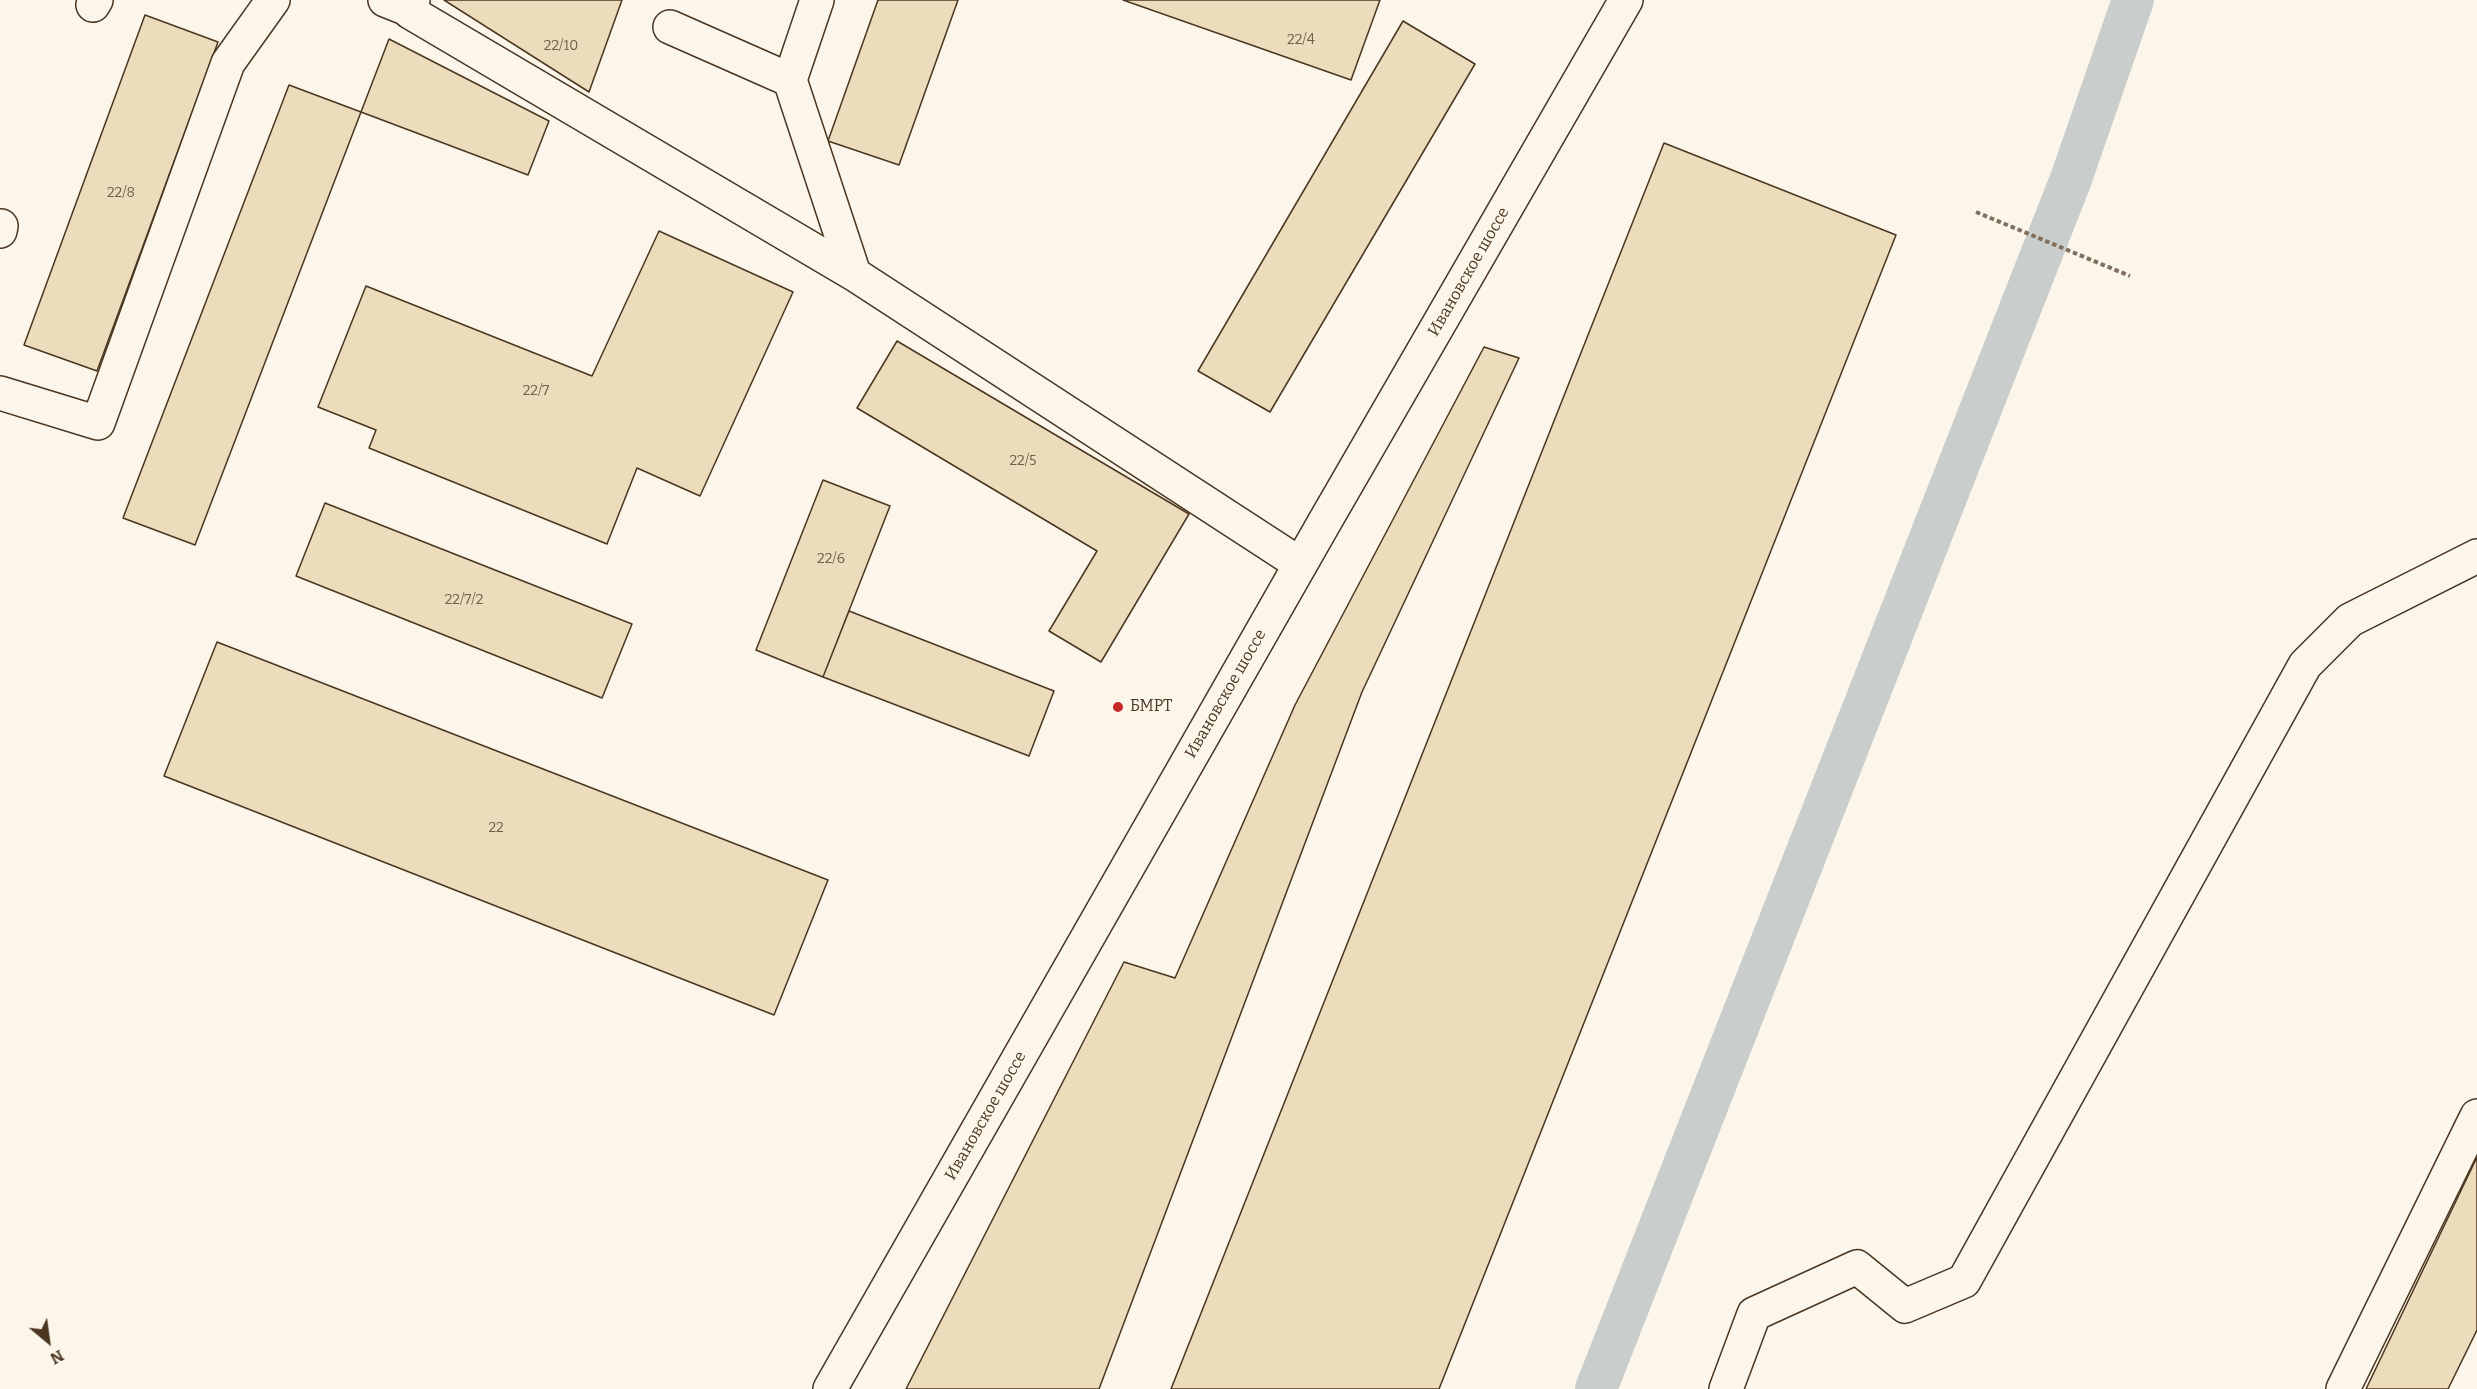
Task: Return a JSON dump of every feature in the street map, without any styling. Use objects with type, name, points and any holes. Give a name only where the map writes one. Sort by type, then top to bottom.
[{"type":"street","points":[[817,0],[790,80],[854,274]]},
{"type":"street","name":"Ивановское шоссе","points":[[830,1389],[1300,564],[1626,0]]},
{"type":"street","points":[[0,393],[98,423],[228,63],[269,1]]},
{"type":"street","points":[[403,3],[854,274],[1300,564]]},
{"type":"street","points":[[670,27],[790,80]]},
{"type":"street","points":[[1726,1389],[1754,1314],[1857,1266],[1905,1306],[1964,1281],[2305,665],[2350,620],[2477,556]]},
{"type":"street","points":[[2343,1389],[2477,1116]]},
{"type":"path","points":[[1976,212],[2130,276]]},
{"type":"building","points":[[444,0],[622,0],[589,92]]},
{"type":"building","points":[[878,0],[958,0],[899,165],[828,141]]},
{"type":"building","points":[[1123,0],[1380,0],[1351,80]]},
{"type":"building","points":[[145,15],[218,42],[97,371],[24,345]]},
{"type":"building","points":[[1403,21],[1475,64],[1270,412],[1198,371]]},
{"type":"building","points":[[389,39],[549,121],[528,175],[361,112]]},
{"type":"building","points":[[289,85],[361,112],[195,545],[123,518]]},
{"type":"building","points":[[1664,143],[1896,235],[1439,1389],[1171,1389]]},
{"type":"building","points":[[659,231],[793,292],[700,496],[637,468],[607,544],[369,448],[376,430],[318,407],[366,286],[592,376]]},
{"type":"building","points":[[897,341],[1189,514],[1101,662],[1049,631],[1097,551],[857,408]]},
{"type":"building","points":[[1484,347],[1519,358],[1362,692],[1099,1389],[906,1389],[1124,962],[1175,978],[1295,705]]},
{"type":"building","points":[[823,480],[890,506],[823,677],[756,650]]},
{"type":"building","points":[[325,503],[632,624],[602,698],[296,576]]},
{"type":"building","points":[[849,611],[1054,691],[1029,756],[823,677]]},
{"type":"building","points":[[217,642],[828,880],[774,1015],[164,776]]},
{"type":"building","points":[[2477,1157],[2477,1330],[2448,1389],[2366,1389]]},
{"type":"waterway","points":[[1596,1389],[2071,179],[2133,0]]},
{"type":"place","name":"БМРТ","points":[[1118,707]]}]
